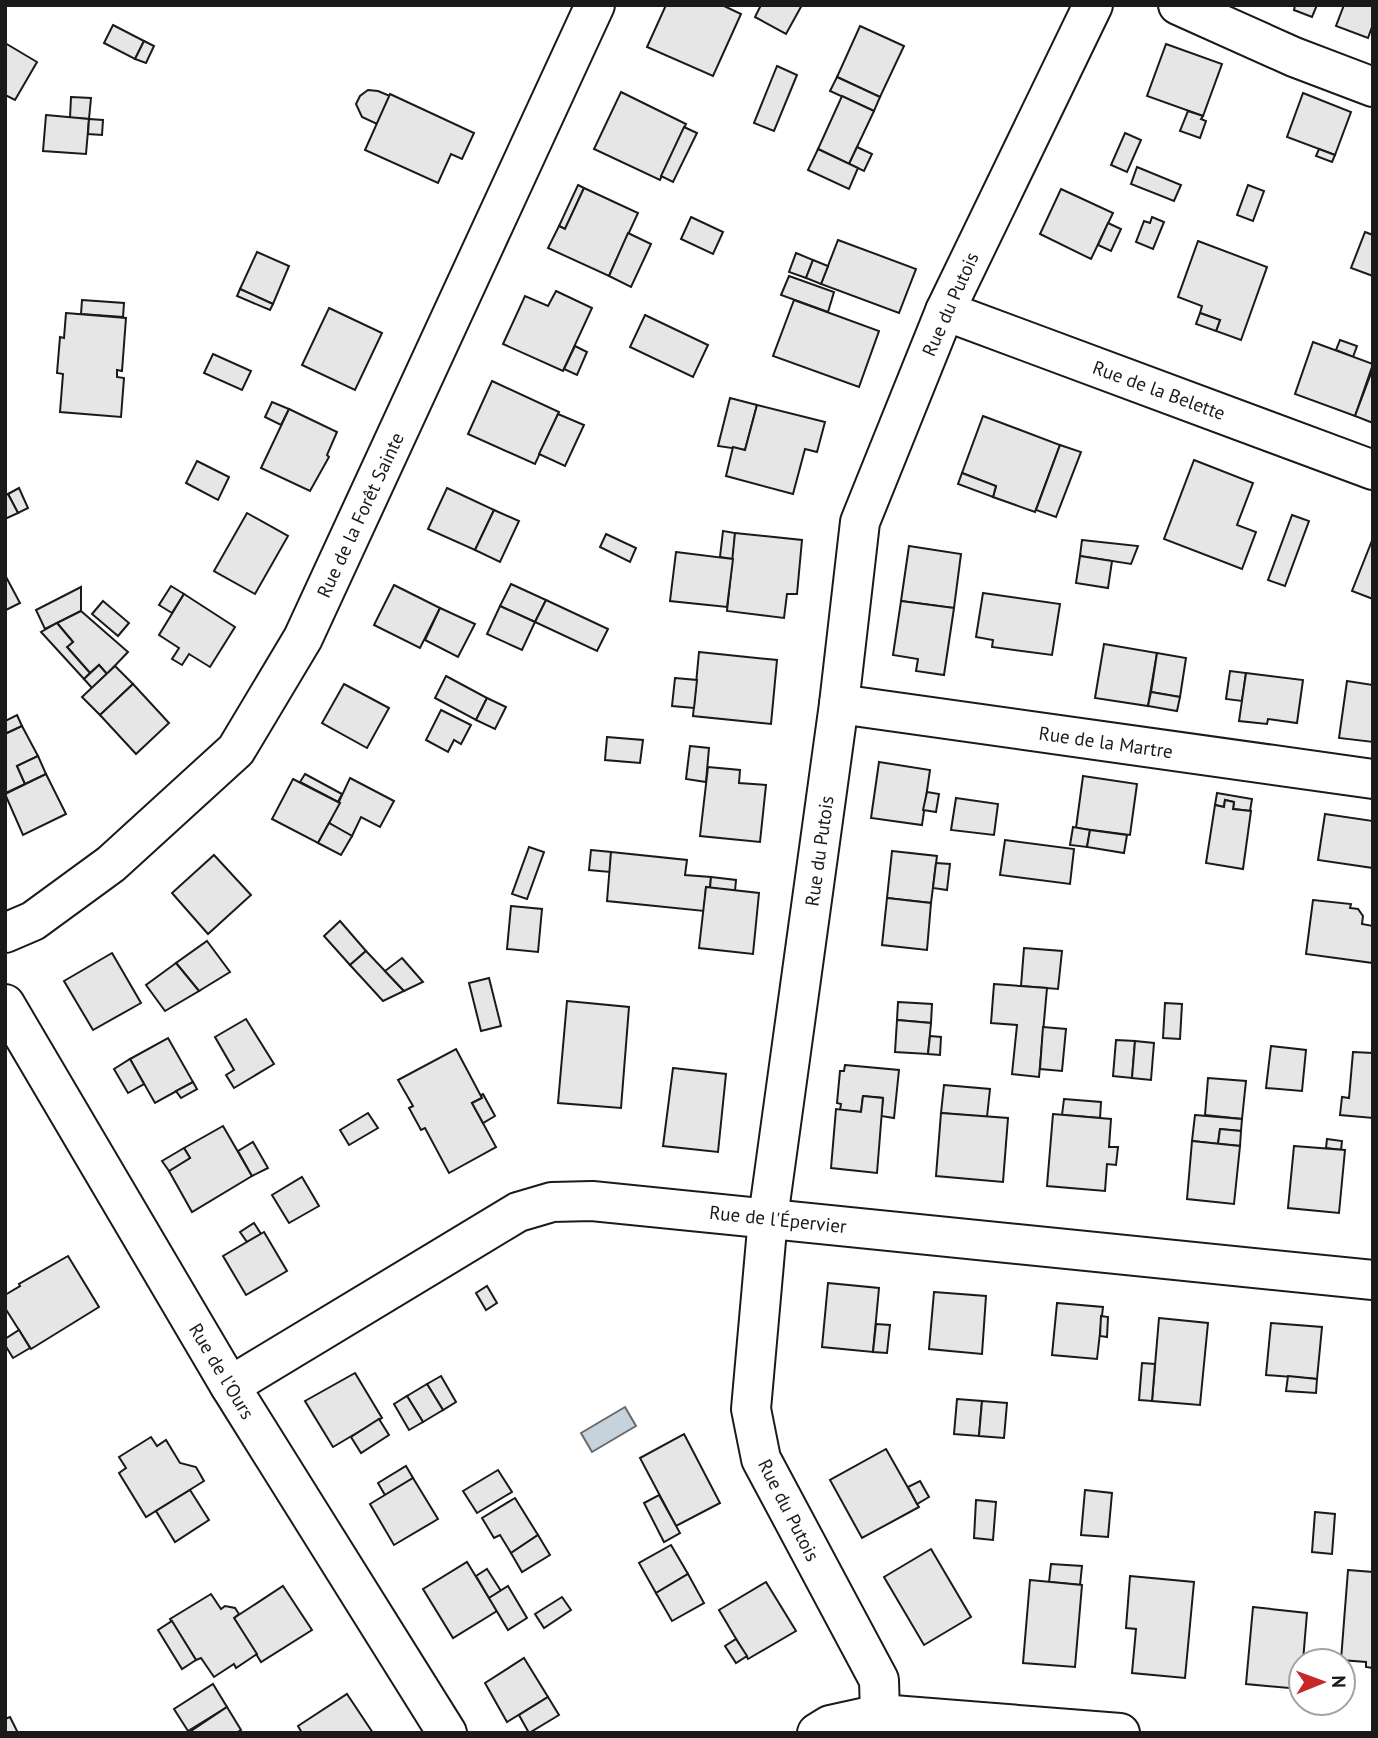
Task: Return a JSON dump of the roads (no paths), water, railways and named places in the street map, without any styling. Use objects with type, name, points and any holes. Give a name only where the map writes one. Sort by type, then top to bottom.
[{"type":"street","name":"Rue de la Forêt Sainte","points":[[5,933],[33,921],[111,864],[236,750],[303,638],[595,5]]},
{"type":"street","name":"Rue du Putois","points":[[880,1714],[879,1680],[761,1460],[751,1409],[768,1218],[839,704],[860,522],[945,311],[1093,5]]},
{"type":"street","points":[[1178,5],[1294,57],[1373,87]]},
{"type":"street","name":"Rue de la Belette","points":[[945,311],[1373,470]]},
{"type":"street","name":"Rue de la Martre","points":[[839,704],[1373,779]]},
{"type":"street","name":"Rue de l'Ours","points":[[5,1004],[230,1386],[447,1733]]},
{"type":"street","name":"Rue de l'Épervier","points":[[230,1386],[518,1212],[552,1202],[592,1201],[1373,1280]]},
{"type":"street","points":[[817,1733],[830,1725],[880,1714],[1102,1732]]}]
